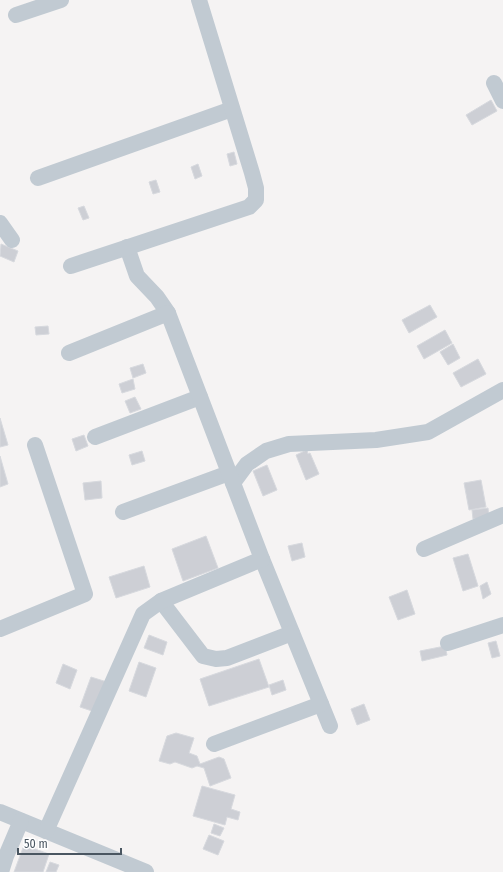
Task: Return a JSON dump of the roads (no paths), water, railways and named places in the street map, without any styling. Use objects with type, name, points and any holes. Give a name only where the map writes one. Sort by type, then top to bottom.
[{"type":"street","points":[[16,15],[61,0]]},
{"type":"street","points":[[71,266],[249,208],[256,200],[256,188],[199,0]]},
{"type":"street","points":[[494,83],[503,101]]},
{"type":"street","points":[[38,178],[232,108]]},
{"type":"street","points":[[0,223],[12,240]]},
{"type":"street","points":[[128,247],[137,276],[157,297],[168,313],[262,559],[330,726]]},
{"type":"street","points":[[69,353],[168,313]]},
{"type":"street","points":[[123,512],[231,478],[247,464],[266,451],[289,444],[376,440],[428,432],[503,390]]},
{"type":"street","points":[[95,437],[200,397]]},
{"type":"street","points":[[0,629],[85,594],[35,445]]},
{"type":"street","points":[[424,549],[503,515]]},
{"type":"street","points":[[46,831],[143,614],[161,601],[262,559]]},
{"type":"street","points":[[161,601],[203,656],[216,659],[227,658],[292,633]]},
{"type":"street","points":[[448,643],[503,625]]},
{"type":"street","points":[[214,744],[321,704]]},
{"type":"street","points":[[0,812],[146,872]]},
{"type":"street","points":[[1,872],[21,821]]}]
